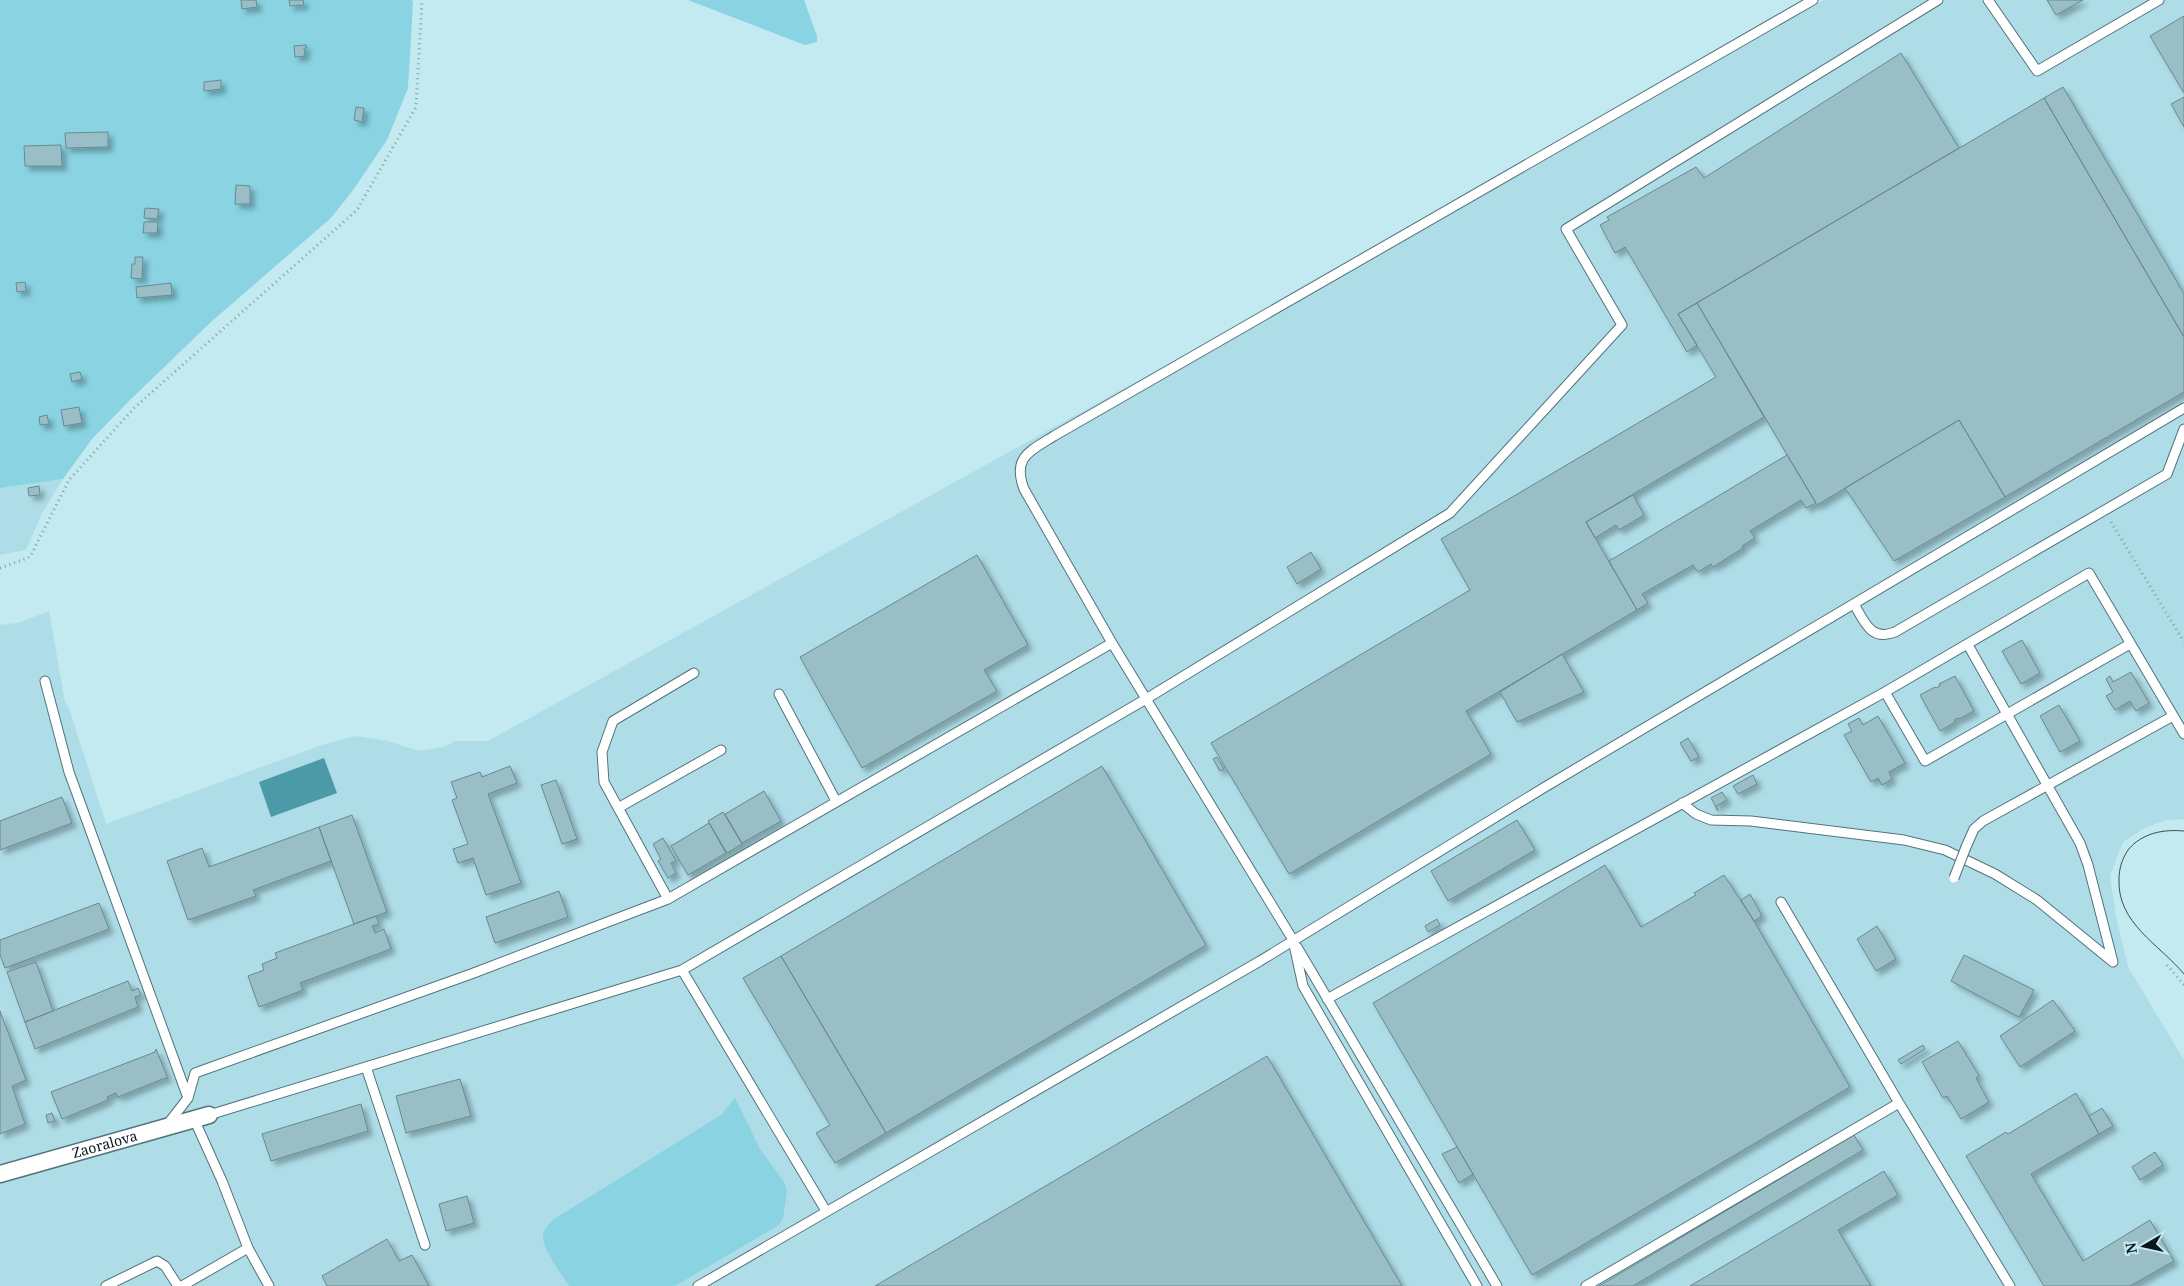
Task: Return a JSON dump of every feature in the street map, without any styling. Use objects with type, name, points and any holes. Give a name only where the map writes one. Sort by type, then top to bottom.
[{"type":"street","name":"Zaoralova","points":[[0,1174],[202,1117]]},
{"type":"lane","points":[[1497,1286],[1293,940],[1112,643],[1024,489],[1020,471],[1021,463],[1028,453],[1054,436],[1813,0]]},
{"type":"lane","points":[[269,1286],[248,1248],[222,1181],[202,1117],[682,970],[1146,699],[1450,513],[1622,325],[1566,229],[1938,0]]},
{"type":"lane","points":[[1988,0],[2037,70],[2159,0]]},
{"type":"lane","points":[[698,1286],[1293,940],[1545,787],[2184,408]]},
{"type":"lane","points":[[1854,604],[1873,632],[1880,635],[1888,635],[2167,474],[2184,429]]},
{"type":"lane","points":[[1327,999],[1885,692],[2089,574],[2184,734]]},
{"type":"lane","points":[[166,1127],[188,1098],[195,1073],[461,978],[668,899],[1112,643]]},
{"type":"lane","points":[[1885,692],[1925,761],[2130,644]]},
{"type":"lane","points":[[1682,804],[1696,814],[1711,820],[1751,820],[1904,840],[1945,850],[1995,874],[2037,900],[2113,962],[2085,854],[2048,784],[1968,645]]},
{"type":"lane","points":[[668,899],[604,782],[602,752],[614,721],[694,673]]},
{"type":"lane","points":[[45,681],[69,772],[188,1098]]},
{"type":"lane","points":[[779,694],[836,801]]},
{"type":"lane","points":[[1954,878],[1974,829],[1983,821],[2173,716]]},
{"type":"lane","points":[[618,808],[720,750]]},
{"type":"lane","points":[[1780,902],[2010,1286]]},
{"type":"lane","points":[[1293,940],[1303,986],[1477,1286]]},
{"type":"lane","points":[[682,970],[826,1211]]},
{"type":"lane","points":[[366,1067],[425,1245]]},
{"type":"lane","points":[[1586,1286],[1899,1103]]},
{"type":"lane","points":[[106,1286],[157,1261],[165,1266],[180,1286],[248,1248]]},
{"type":"path","points":[[0,568],[30,558],[69,480],[134,408],[357,210],[416,107],[422,0]]},
{"type":"path","points":[[2105,510],[2184,642]]},
{"type":"path","points":[[2167,966],[2184,985]]},
{"type":"shaded area","points":[[0,0],[412,0],[413,3],[408,88],[387,140],[353,190],[331,218],[212,321],[129,401],[92,439],[63,479],[0,488]]},
{"type":"shaded area","points":[[688,0],[804,0],[817,36],[817,42],[805,45]]},
{"type":"shaded area","points":[[1824,0],[2184,0],[2184,819],[2166,820],[2145,828],[2123,842],[2110,876],[2116,917],[2128,967],[2184,1060],[2184,1286],[0,1286],[0,625],[18,623],[49,611],[65,702],[69,708],[106,824],[319,746],[355,736],[388,741],[419,751],[444,747],[455,741],[488,741]]},
{"type":"shaded area","points":[[63,479],[42,513],[26,550],[0,555],[0,488]]},
{"type":"shaded area","points":[[324,758],[337,793],[271,817],[259,782]]},
{"type":"shaded area","points":[[735,1098],[760,1149],[784,1182],[787,1191],[783,1218],[779,1225],[675,1286],[569,1286],[546,1248],[543,1236],[549,1224],[554,1219],[721,1115]]},
{"type":"building","points":[[241,0],[256,0],[257,7],[242,9]]},
{"type":"building","points":[[289,0],[303,0],[304,5],[290,6]]},
{"type":"building","points":[[2047,0],[2083,0],[2056,15]]},
{"type":"building","points":[[2184,16],[2184,93],[2150,36]]},
{"type":"building","points":[[306,45],[307,48],[304,48],[305,56],[295,57],[294,46]]},
{"type":"building","points":[[1901,53],[1959,148],[1678,314],[1697,345],[1687,352],[1625,247],[1615,253],[1600,225],[1609,220],[1607,217],[1696,167],[1704,178]]},
{"type":"building","points":[[221,80],[221,89],[204,91],[204,82]]},
{"type":"building","points":[[2063,87],[2184,294],[2184,337],[2044,98]]},
{"type":"building","points":[[2184,97],[2184,127],[2171,104]]},
{"type":"building","points":[[2044,98],[2184,337],[2184,392],[2005,497],[1959,420],[1817,505],[1697,303]]},
{"type":"building","points":[[356,107],[364,108],[362,122],[354,120]]},
{"type":"building","points":[[108,132],[108,147],[66,148],[65,133]]},
{"type":"building","points":[[61,145],[62,166],[25,166],[24,146]]},
{"type":"building","points":[[236,185],[250,186],[250,204],[235,204]]},
{"type":"building","points":[[145,208],[159,209],[157,219],[144,218]]},
{"type":"building","points":[[144,222],[158,222],[157,233],[143,233]]},
{"type":"building","points":[[135,257],[143,257],[142,279],[131,278],[132,264],[135,264]]},
{"type":"building","points":[[25,282],[26,291],[17,292],[16,283]]},
{"type":"building","points":[[171,283],[172,295],[137,298],[136,287]]},
{"type":"building","points":[[1697,303],[1764,417],[1586,522],[1637,610],[1466,711],[1491,754],[1289,874],[1211,743],[1470,590],[1441,539],[1716,377],[1678,314]]},
{"type":"building","points":[[80,372],[82,379],[72,382],[70,374]]},
{"type":"building","points":[[79,407],[82,423],[64,426],[61,410]]},
{"type":"building","points":[[47,415],[49,424],[40,425],[39,417]]},
{"type":"building","points":[[1959,420],[2005,497],[1894,561],[1845,488]]},
{"type":"building","points":[[1787,455],[1816,503],[1806,508],[1801,500],[1750,531],[1755,538],[1713,567],[1711,564],[1698,572],[1693,565],[1642,594],[1648,603],[1637,610],[1609,561]]},
{"type":"building","points":[[39,486],[40,495],[29,496],[28,488]]},
{"type":"building","points":[[1633,495],[1644,515],[1619,530],[1616,525],[1595,538],[1586,522]]},
{"type":"building","points":[[1311,552],[1321,569],[1297,584],[1287,567]]},
{"type":"building","points":[[977,555],[1028,645],[984,670],[997,691],[862,768],[800,657]]},
{"type":"building","points":[[2022,640],[2040,673],[2021,684],[2002,651]]},
{"type":"building","points":[[1562,654],[1584,692],[1517,722],[1500,692]]},
{"type":"building","points":[[2131,672],[2149,703],[2136,711],[2130,701],[2115,710],[2106,696],[2113,692],[2106,679],[2110,676],[2113,682]]},
{"type":"building","points":[[1955,676],[1974,711],[1954,720],[1955,722],[1940,731],[1920,695],[1940,686],[1939,684]]},
{"type":"building","points":[[2059,705],[2080,741],[2060,752],[2040,716]]},
{"type":"building","points":[[1878,716],[1905,763],[1889,772],[1892,779],[1882,785],[1878,778],[1871,782],[1844,735],[1852,731],[1848,724],[1859,718],[1863,725]]},
{"type":"building","points":[[1688,738],[1699,757],[1691,761],[1680,743]]},
{"type":"building","points":[[1217,757],[1224,769],[1220,771],[1213,759]]},
{"type":"building","points":[[510,766],[517,783],[488,794],[521,883],[486,895],[473,858],[458,863],[453,849],[468,844],[452,800],[457,798],[451,782],[480,772],[482,777]]},
{"type":"building","points":[[1102,766],[1206,945],[886,1133],[781,956]]},
{"type":"building","points":[[1753,775],[1757,784],[1738,794],[1733,786]]},
{"type":"building","points":[[556,780],[577,839],[562,844],[541,785]]},
{"type":"building","points":[[764,791],[781,821],[742,843],[725,814]]},
{"type":"building","points":[[1722,792],[1727,800],[1716,806],[1718,811],[1711,798]]},
{"type":"building","points":[[62,797],[72,823],[0,850],[0,821]]},
{"type":"building","points":[[723,812],[742,844],[727,853],[708,821]]},
{"type":"building","points":[[352,815],[387,912],[354,924],[319,827]]},
{"type":"building","points":[[1517,820],[1535,850],[1448,901],[1431,871]]},
{"type":"building","points":[[709,823],[726,853],[688,875],[671,846]]},
{"type":"building","points":[[319,827],[331,861],[253,890],[256,896],[188,920],[167,861],[202,848],[209,867]]},
{"type":"building","points":[[663,838],[676,861],[671,863],[676,873],[668,878],[658,861],[661,859],[653,844]]},
{"type":"building","points":[[1605,865],[1641,927],[1696,895],[1694,893],[1724,875],[1754,921],[1850,1087],[1532,1275],[1373,1003]]},
{"type":"building","points":[[559,891],[568,917],[495,943],[486,917]]},
{"type":"building","points":[[1750,894],[1762,916],[1754,921],[1741,900]]},
{"type":"building","points":[[99,903],[109,929],[5,968],[0,955],[0,940]]},
{"type":"building","points":[[376,916],[379,924],[372,926],[375,933],[384,929],[391,949],[300,983],[303,990],[259,1007],[248,976],[264,970],[262,964],[277,958],[275,953]]},
{"type":"building","points":[[1437,919],[1440,925],[1428,932],[1425,926]]},
{"type":"building","points":[[1877,926],[1896,959],[1876,971],[1857,939]]},
{"type":"building","points":[[1964,955],[2034,990],[2019,1017],[1951,981]]},
{"type":"building","points":[[781,956],[886,1133],[835,1163],[816,1133],[830,1125],[743,978]]},
{"type":"building","points":[[36,962],[53,1011],[25,1022],[7,972]]},
{"type":"building","points":[[128,981],[132,991],[138,988],[141,995],[135,997],[138,1007],[35,1049],[25,1022]]},
{"type":"building","points":[[2053,1000],[2075,1031],[2020,1067],[2000,1036]]},
{"type":"building","points":[[0,1011],[26,1080],[12,1086],[25,1124],[0,1134]]},
{"type":"building","points":[[1958,1041],[1979,1076],[1976,1078],[1989,1102],[1961,1119],[1947,1096],[1943,1098],[1922,1062]]},
{"type":"building","points":[[1923,1045],[1925,1049],[1901,1064],[1898,1060]]},
{"type":"building","points":[[156,1049],[168,1079],[165,1078],[118,1097],[116,1093],[107,1097],[108,1100],[62,1119],[51,1092],[155,1052]]},
{"type":"building","points":[[1267,1056],[1402,1286],[875,1286]]},
{"type":"building","points":[[460,1079],[471,1116],[406,1133],[396,1096]]},
{"type":"building","points":[[2076,1093],[2099,1134],[2031,1174],[2083,1261],[2150,1220],[2174,1261],[2130,1286],[2044,1286],[1966,1156],[2006,1132],[2008,1134]]},
{"type":"building","points":[[361,1104],[368,1131],[271,1161],[262,1134]]},
{"type":"building","points":[[2102,1108],[2113,1126],[2099,1134],[2089,1116]]},
{"type":"building","points":[[52,1113],[55,1121],[48,1123],[46,1115]]},
{"type":"building","points":[[1854,1135],[1863,1150],[1633,1286],[1599,1286]]},
{"type":"building","points":[[1457,1147],[1473,1174],[1459,1183],[1442,1154]]},
{"type":"building","points":[[2155,1152],[2163,1165],[2140,1180],[2132,1167]]},
{"type":"building","points":[[1884,1171],[1898,1195],[1838,1230],[1871,1286],[1690,1286]]},
{"type":"building","points":[[467,1196],[474,1223],[446,1231],[439,1204]]},
{"type":"building","points":[[387,1239],[399,1261],[412,1255],[429,1286],[327,1286],[322,1276]]},
{"type":"tram line","points":[[2184,831],[2153,833],[2134,844],[2126,853],[2121,864],[2119,879],[2120,894],[2132,920],[2141,932],[2184,974]]}]
